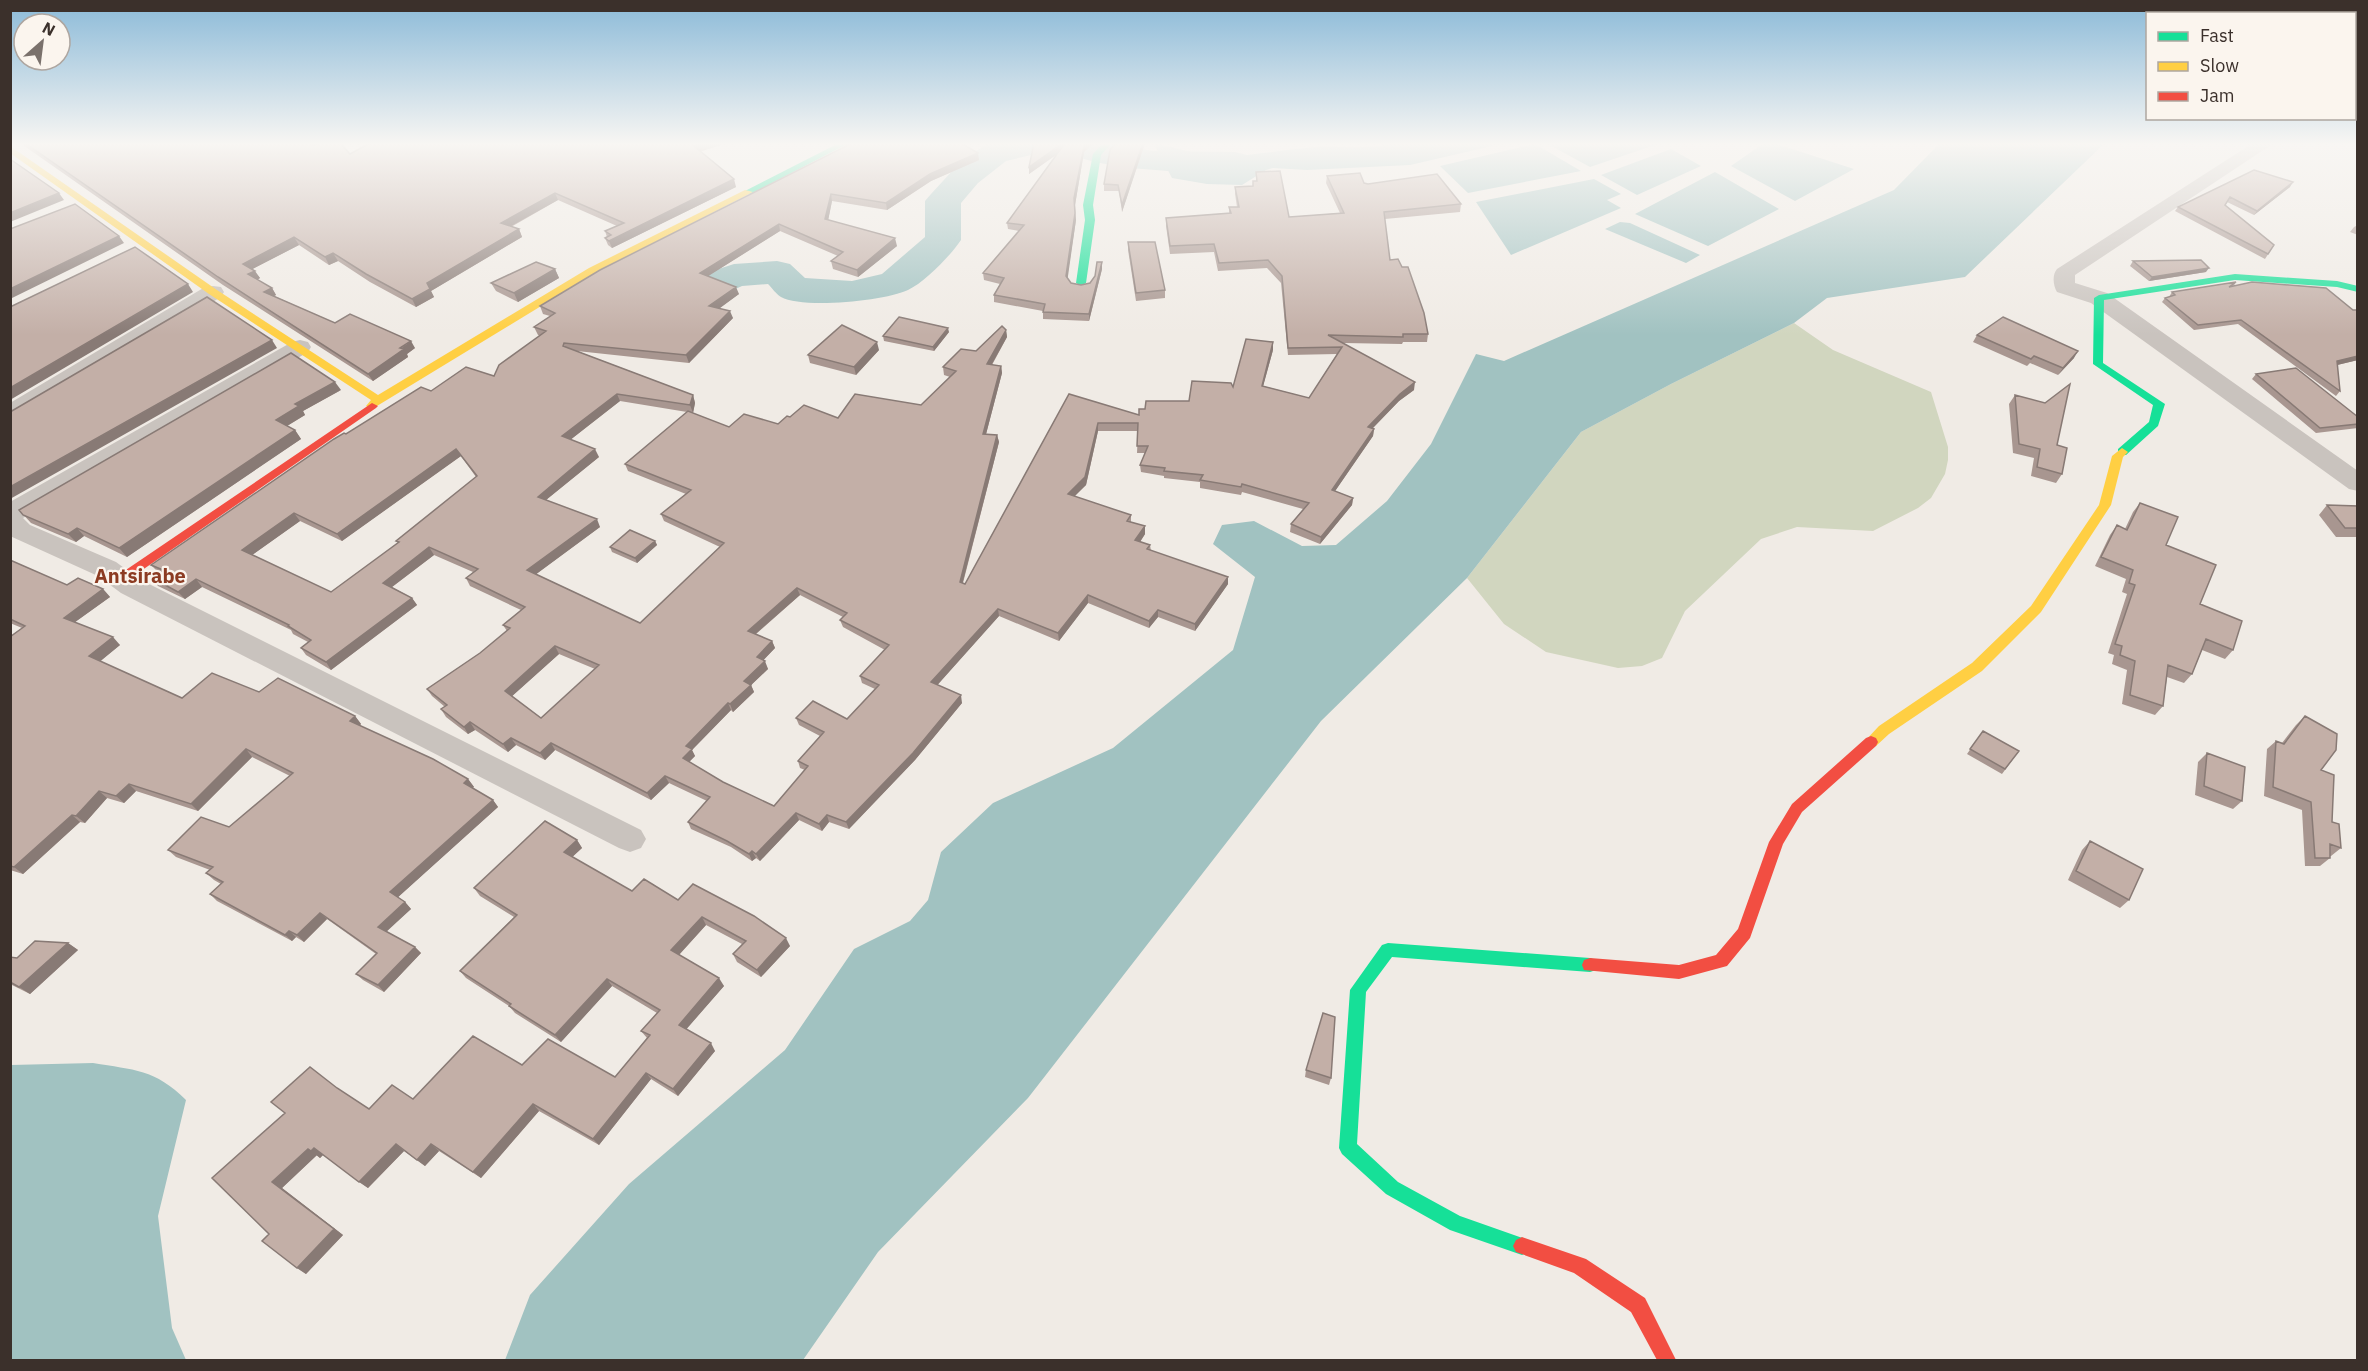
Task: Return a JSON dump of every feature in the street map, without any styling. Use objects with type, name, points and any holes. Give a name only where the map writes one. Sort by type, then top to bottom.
[{"type":"street","points":[[63,210],[70,207]]},
{"type":"street","points":[[92,207],[213,292],[378,400]]},
{"type":"street","points":[[121,579],[364,413],[378,400],[588,273],[719,207]]},
{"type":"street","points":[[1081,283],[1090,220],[1088,207]]},
{"type":"street","points":[[2166,207],[2064,273],[2065,287],[2099,298],[2358,483]]},
{"type":"street","points":[[122,254],[142,243]]},
{"type":"street","points":[[2099,298],[2235,277],[2337,284],[2358,289]]},
{"type":"street","points":[[10,413],[213,292]]},
{"type":"street","points":[[1667,1360],[1638,1305],[1579,1266],[1456,1224],[1392,1188],[1348,1148],[1358,990],[1388,950],[1680,972],[1721,961],[1744,933],[1776,843],[1797,808],[1884,730],[1977,667],[2036,609],[2105,504],[2118,456],[2154,423],[2159,404],[2098,364],[2099,298]]},
{"type":"street","points":[[10,514],[300,347]]},
{"type":"street","points":[[10,521],[21,531],[98,564],[130,586],[630,839]]},
{"type":"green space","points":[[1794,323],[1833,350],[1931,392],[1948,447],[1948,460],[1945,474],[1931,498],[1918,508],[1873,531],[1797,527],[1761,539],[1685,611],[1662,658],[1642,666],[1618,668],[1546,652],[1504,624],[1467,578],[1581,432]]},
{"type":"water","points":[[1479,207],[1621,208],[1511,255]]},
{"type":"water","points":[[1648,207],[1776,207],[1779,209],[1708,246],[1635,214]]},
{"type":"water","points":[[1855,207],[2038,207],[1965,277],[1827,298],[1794,323],[1581,432],[1467,578],[1321,721],[1028,1098],[878,1252],[803,1360],[505,1360],[530,1295],[629,1184],[785,1050],[854,949],[910,921],[928,900],[941,852],[993,803],[1113,748],[1233,650],[1255,577],[1213,544],[1222,525],[1254,521],[1302,546],[1336,545],[1387,501],[1431,444],[1476,354],[1504,361]]},
{"type":"water","points":[[1620,222],[1630,223],[1700,255],[1686,263],[1605,229]]},
{"type":"water","points":[[93,1063],[143,1072],[164,1082],[186,1100],[158,1216],[172,1328],[186,1360],[11,1360],[11,1065]]},
{"type":"building","points":[[10,207],[25,207],[10,213]]},
{"type":"building","points":[[67,207],[79,207],[119,236],[10,289],[10,229]]},
{"type":"building","points":[[117,207],[530,207],[501,223],[519,229],[427,283],[430,289],[412,299],[333,253],[325,257],[294,237],[243,264],[255,271],[248,274],[272,288],[264,292],[335,323],[350,314],[411,341],[400,348],[404,349],[368,374],[218,277]]},
{"type":"building","points":[[587,207],[678,207],[609,241],[605,238],[611,235],[605,231],[624,223]]},
{"type":"building","points":[[725,207],[828,207],[825,219],[895,238],[857,270],[831,261],[843,252],[779,224],[700,273],[736,287],[709,306],[730,311],[686,355],[564,343],[563,346],[693,395],[690,405],[617,394],[562,436],[595,449],[538,497],[597,519],[527,570],[640,623],[724,543],[661,514],[691,490],[625,464],[688,411],[729,427],[744,414],[778,424],[804,405],[838,418],[855,394],[921,405],[956,371],[943,367],[961,349],[976,351],[1002,326],[1006,330],[987,364],[1001,366],[983,434],[997,435],[960,582],[965,584],[1069,394],[1139,415],[1139,409],[1145,409],[1146,401],[1189,401],[1192,381],[1231,383],[1233,387],[1246,339],[1273,342],[1262,386],[1309,398],[1342,347],[1288,348],[1282,276],[1268,260],[1219,263],[1214,244],[1170,246],[1166,218],[1231,213],[1229,207],[1287,207],[1289,217],[1344,213],[1341,207],[1432,207],[1384,212],[1390,260],[1398,259],[1402,267],[1408,267],[1424,313],[1428,334],[1403,334],[1403,337],[1328,335],[1415,382],[1368,427],[1374,429],[1332,490],[1353,498],[1321,537],[1291,524],[1309,503],[1242,484],[1241,487],[1200,480],[1203,475],[1164,471],[1165,468],[1140,465],[1148,446],[1137,446],[1138,423],[1098,423],[1085,477],[1068,494],[1131,515],[1127,521],[1145,526],[1135,540],[1150,545],[1147,549],[1228,577],[1195,624],[1158,610],[1149,621],[1088,595],[1058,633],[998,609],[931,682],[961,695],[913,753],[846,822],[827,815],[819,824],[796,813],[756,854],[752,851],[749,854],[688,822],[710,797],[665,776],[647,793],[551,743],[540,753],[511,738],[503,744],[470,722],[464,727],[441,709],[447,705],[427,689],[480,653],[510,628],[503,625],[525,607],[466,578],[478,569],[429,547],[383,583],[412,598],[326,662],[301,648],[311,640],[289,625],[196,579],[178,592],[152,578],[163,570],[151,565],[334,439],[346,434],[421,387],[431,391],[466,367],[494,376],[499,365],[546,331],[534,327],[555,313],[540,306],[600,270]],"holes":[[[456,449],[477,476],[396,541],[399,542],[331,592],[242,550],[294,513],[337,534]],[[797,588],[847,613],[840,620],[889,645],[860,676],[879,685],[847,719],[813,701],[796,718],[824,732],[798,761],[808,766],[774,806],[723,782],[683,758],[692,749],[686,746],[728,703],[730,704],[751,685],[744,681],[765,661],[757,657],[772,641],[748,631]],[[555,646],[599,665],[541,718],[505,691]]]},
{"type":"building","points":[[1019,207],[1075,207],[1066,276],[1071,283],[1081,285],[1090,283],[1095,276],[1097,262],[1102,262],[1089,314],[1043,312],[1045,304],[994,295],[1004,278],[983,273],[1024,225],[1007,223]]},
{"type":"building","points":[[2178,207],[2227,207],[2274,245],[2268,254]]},
{"type":"building","points":[[2249,207],[2262,207],[2257,211]]},
{"type":"building","points":[[1128,242],[1155,242],[1165,290],[1136,293]]},
{"type":"building","points":[[135,247],[188,284],[10,388],[10,307]]},
{"type":"building","points":[[2201,260],[2209,268],[2152,277],[2133,261]]},
{"type":"building","points":[[536,262],[555,269],[514,293],[491,283]]},
{"type":"building","points":[[2236,282],[2229,287],[2252,282],[2326,288],[2353,310],[2358,310],[2358,356],[2337,361],[2340,391],[2241,320],[2198,325],[2165,298],[2175,295],[2172,292]]},
{"type":"building","points":[[207,297],[272,340],[10,487],[10,412]]},
{"type":"building","points":[[899,317],[948,328],[933,347],[883,336]]},
{"type":"building","points":[[2003,317],[2078,351],[2063,368],[2034,356],[2031,359],[1977,335]]},
{"type":"building","points":[[842,325],[877,342],[854,367],[808,355]]},
{"type":"building","points":[[291,353],[335,382],[295,404],[299,406],[276,420],[295,430],[119,548],[77,528],[68,534],[23,515],[19,510]]},
{"type":"building","points":[[2296,368],[2358,417],[2358,424],[2320,428],[2256,374]]},
{"type":"building","points":[[2070,384],[2057,445],[2067,448],[2062,474],[2037,467],[2040,449],[2019,444],[2015,395],[2045,403]]},
{"type":"building","points":[[2140,503],[2178,517],[2166,545],[2216,565],[2200,604],[2242,621],[2233,650],[2206,639],[2192,674],[2168,665],[2163,706],[2130,695],[2135,661],[2120,655],[2122,646],[2115,644],[2135,585],[2129,583],[2133,570],[2101,557],[2117,525],[2127,530]]},
{"type":"building","points":[[2327,505],[2358,506],[2358,528],[2345,528]]},
{"type":"building","points":[[630,530],[655,541],[635,558],[610,547]]},
{"type":"building","points":[[10,560],[67,585],[78,578],[103,589],[64,618],[113,637],[89,656],[182,698],[212,673],[259,692],[278,678],[355,716],[350,721],[433,759],[468,779],[464,783],[493,800],[390,892],[405,902],[378,927],[415,947],[378,985],[356,974],[377,953],[320,913],[297,935],[289,931],[285,935],[210,894],[223,882],[206,873],[213,867],[168,850],[201,817],[229,827],[293,773],[246,749],[191,804],[129,784],[116,796],[99,791],[76,816],[72,815],[14,867],[10,866],[10,637],[25,626],[10,619]]},
{"type":"building","points":[[2305,716],[2337,734],[2336,750],[2321,770],[2334,775],[2332,822],[2339,824],[2341,848],[2330,844],[2330,858],[2315,858],[2311,802],[2273,787],[2276,741],[2284,744]]},
{"type":"building","points":[[1983,731],[2019,751],[2005,769],[1970,749]]},
{"type":"building","points":[[2207,753],[2245,767],[2242,801],[2204,786]]},
{"type":"building","points":[[545,821],[577,840],[564,852],[632,891],[644,879],[678,900],[693,884],[754,916],[786,938],[757,970],[733,954],[746,941],[702,917],[671,950],[719,978],[679,1025],[711,1043],[673,1089],[646,1073],[593,1139],[533,1104],[473,1172],[431,1144],[417,1160],[396,1144],[359,1182],[314,1148],[311,1151],[308,1149],[272,1182],[334,1229],[297,1268],[262,1241],[269,1234],[212,1178],[285,1113],[271,1102],[310,1067],[369,1109],[392,1085],[413,1099],[473,1036],[522,1065],[548,1039],[615,1077],[650,1035],[641,1031],[660,1010],[607,979],[555,1035],[460,971],[517,915],[474,888]]},
{"type":"building","points":[[2090,841],[2143,869],[2129,900],[2076,871]]},
{"type":"building","points":[[35,941],[68,943],[19,987],[10,982],[10,957],[17,958]]},
{"type":"building","points":[[1323,1013],[1335,1017],[1331,1078],[1306,1070]]},
{"type":"waterway","points":[[659,275],[676,279],[683,289],[707,288],[734,275],[777,272],[795,289],[852,292],[895,282],[943,240],[943,207]]},
{"type":"traffic: fast","points":[[1081,283],[1090,220],[1088,207]]},
{"type":"traffic: fast","points":[[2122,452],[2154,423],[2159,404],[2098,364],[2099,298],[2235,277],[2337,284],[2358,289]]},
{"type":"traffic: fast","points":[[1522,1246],[1456,1224],[1392,1188],[1348,1148],[1358,990],[1388,950],[1590,965]]},
{"type":"traffic: slow","points":[[92,207],[213,292],[378,400],[372,406]]},
{"type":"traffic: slow","points":[[378,400],[593,270],[718,207]]},
{"type":"traffic: slow","points":[[1871,742],[1884,730],[1977,667],[2036,609],[2105,505],[2118,456],[2122,452]]},
{"type":"traffic: jam","points":[[121,579],[372,406]]},
{"type":"traffic: jam","points":[[1590,965],[1679,972],[1721,961],[1744,933],[1776,842],[1797,808],[1871,742]]},
{"type":"traffic: jam","points":[[1522,1246],[1579,1266],[1638,1305],[1667,1360]]},
{"type":"district","name":"Antsirabe","points":[[140,576]]}]
